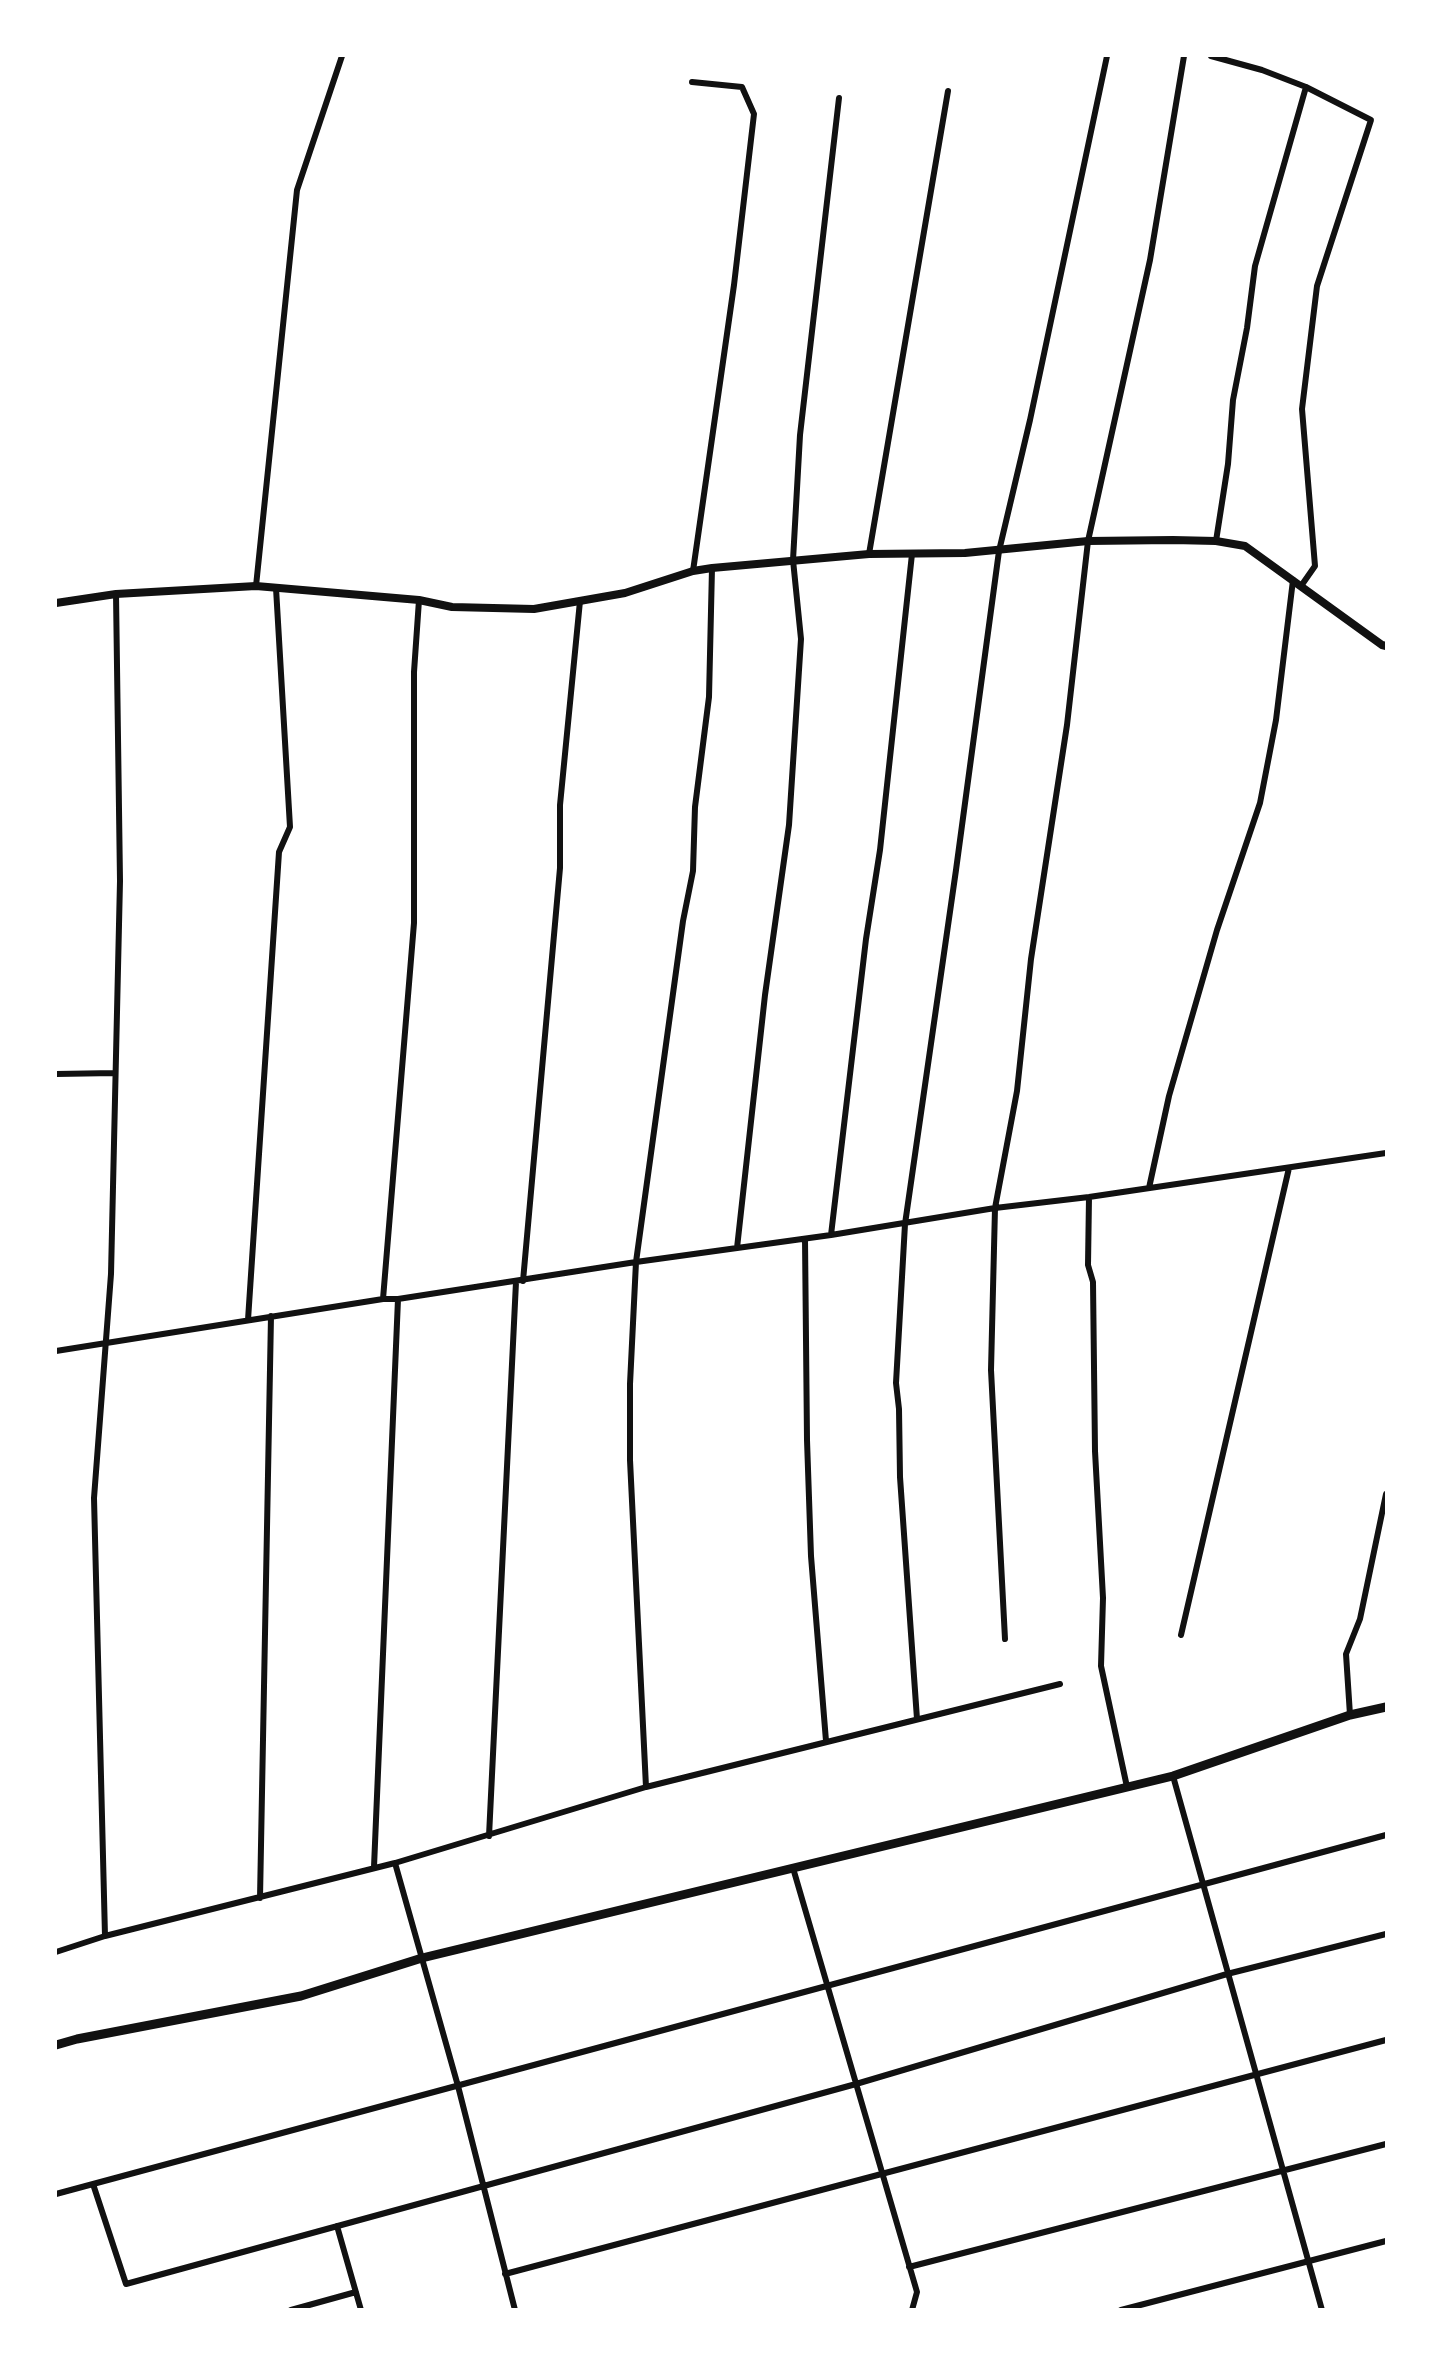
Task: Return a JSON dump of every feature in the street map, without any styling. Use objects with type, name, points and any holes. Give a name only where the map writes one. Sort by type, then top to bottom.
[{"type":"main road","points":[[56,2045],[301,1996],[422,1958],[1173,1776],[1350,1715],[1386,1707]]},
{"type":"street","points":[[256,586],[297,190],[342,56]]},
{"type":"street","points":[[917,1719],[900,1477],[899,1409],[896,1383],[905,1224],[999,551],[1032,409],[1107,56]]},
{"type":"street","points":[[1005,1639],[991,1370],[995,1208],[1017,1091],[1031,959],[1067,725],[1088,542],[1150,260],[1184,56]]},
{"type":"street","points":[[1211,56],[1262,70],[1306,87],[1371,120],[1317,286],[1302,409],[1315,566],[1301,586]]},
{"type":"street","points":[[692,82],[742,87],[754,114],[734,285],[693,571]]},
{"type":"street","points":[[1216,542],[1228,464],[1233,400],[1247,328],[1255,266],[1306,87]]},
{"type":"street","points":[[869,554],[948,91]]},
{"type":"street","points":[[737,1248],[765,995],[789,825],[801,639],[793,560],[800,435],[839,98]]},
{"type":"street","points":[[56,603],[116,594],[256,586],[419,600],[452,607],[534,609],[625,593],[693,571],[793,560],[869,554],[999,551],[1088,542],[1216,542],[1245,546],[1386,646]]},
{"type":"street","points":[[831,1235],[866,939],[880,850],[912,554]]},
{"type":"street","points":[[646,1787],[630,1460],[630,1384],[636,1262],[683,921],[693,871],[695,807],[709,697],[712,568]]},
{"type":"street","points":[[1149,1188],[1170,1096],[1216,930],[1260,803],[1276,720],[1293,580]]},
{"type":"street","points":[[248,1320],[279,852],[290,827],[276,588]]},
{"type":"street","points":[[105,1936],[93,1498],[111,1274],[120,881],[116,594]]},
{"type":"street","points":[[383,1299],[414,923],[414,672],[419,600]]},
{"type":"street","points":[[489,1836],[519,1281],[560,868],[560,805],[580,601]]},
{"type":"street","points":[[56,1074],[114,1073]]},
{"type":"street","points":[[56,1351],[383,1299],[398,1299],[905,1224],[995,1208],[1089,1197],[1386,1153]]},
{"type":"street","points":[[1180,1635],[1288,1168]]},
{"type":"street","points":[[1089,1197],[1088,1265],[1093,1282],[1095,1451],[1103,1599],[1101,1666],[1126,1787]]},
{"type":"street","points":[[805,1239],[807,1440],[811,1556],[826,1741]]},
{"type":"street","points":[[374,1868],[398,1299]]},
{"type":"street","points":[[260,1898],[271,1316]]},
{"type":"street","points":[[1350,1715],[1346,1654],[1360,1619],[1386,1494]]},
{"type":"street","points":[[1378,1535],[1386,1536]]},
{"type":"street","points":[[56,1952],[105,1936],[395,1863],[646,1787],[1060,1684]]},
{"type":"street","points":[[1173,1776],[1322,2310]]},
{"type":"street","points":[[56,2194],[1386,1835]]},
{"type":"street","points":[[395,1863],[458,2086],[515,2310]]},
{"type":"street","points":[[793,1868],[916,2292],[912,2310]]},
{"type":"street","points":[[93,2184],[126,2284],[856,2084],[1227,1974],[1386,1934]]},
{"type":"street","points":[[506,2274],[1386,2040]]},
{"type":"street","points":[[909,2267],[1386,2144]]},
{"type":"street","points":[[338,2226],[361,2310]]},
{"type":"street","points":[[1121,2310],[1386,2241]]},
{"type":"street","points":[[291,2310],[356,2292]]}]
